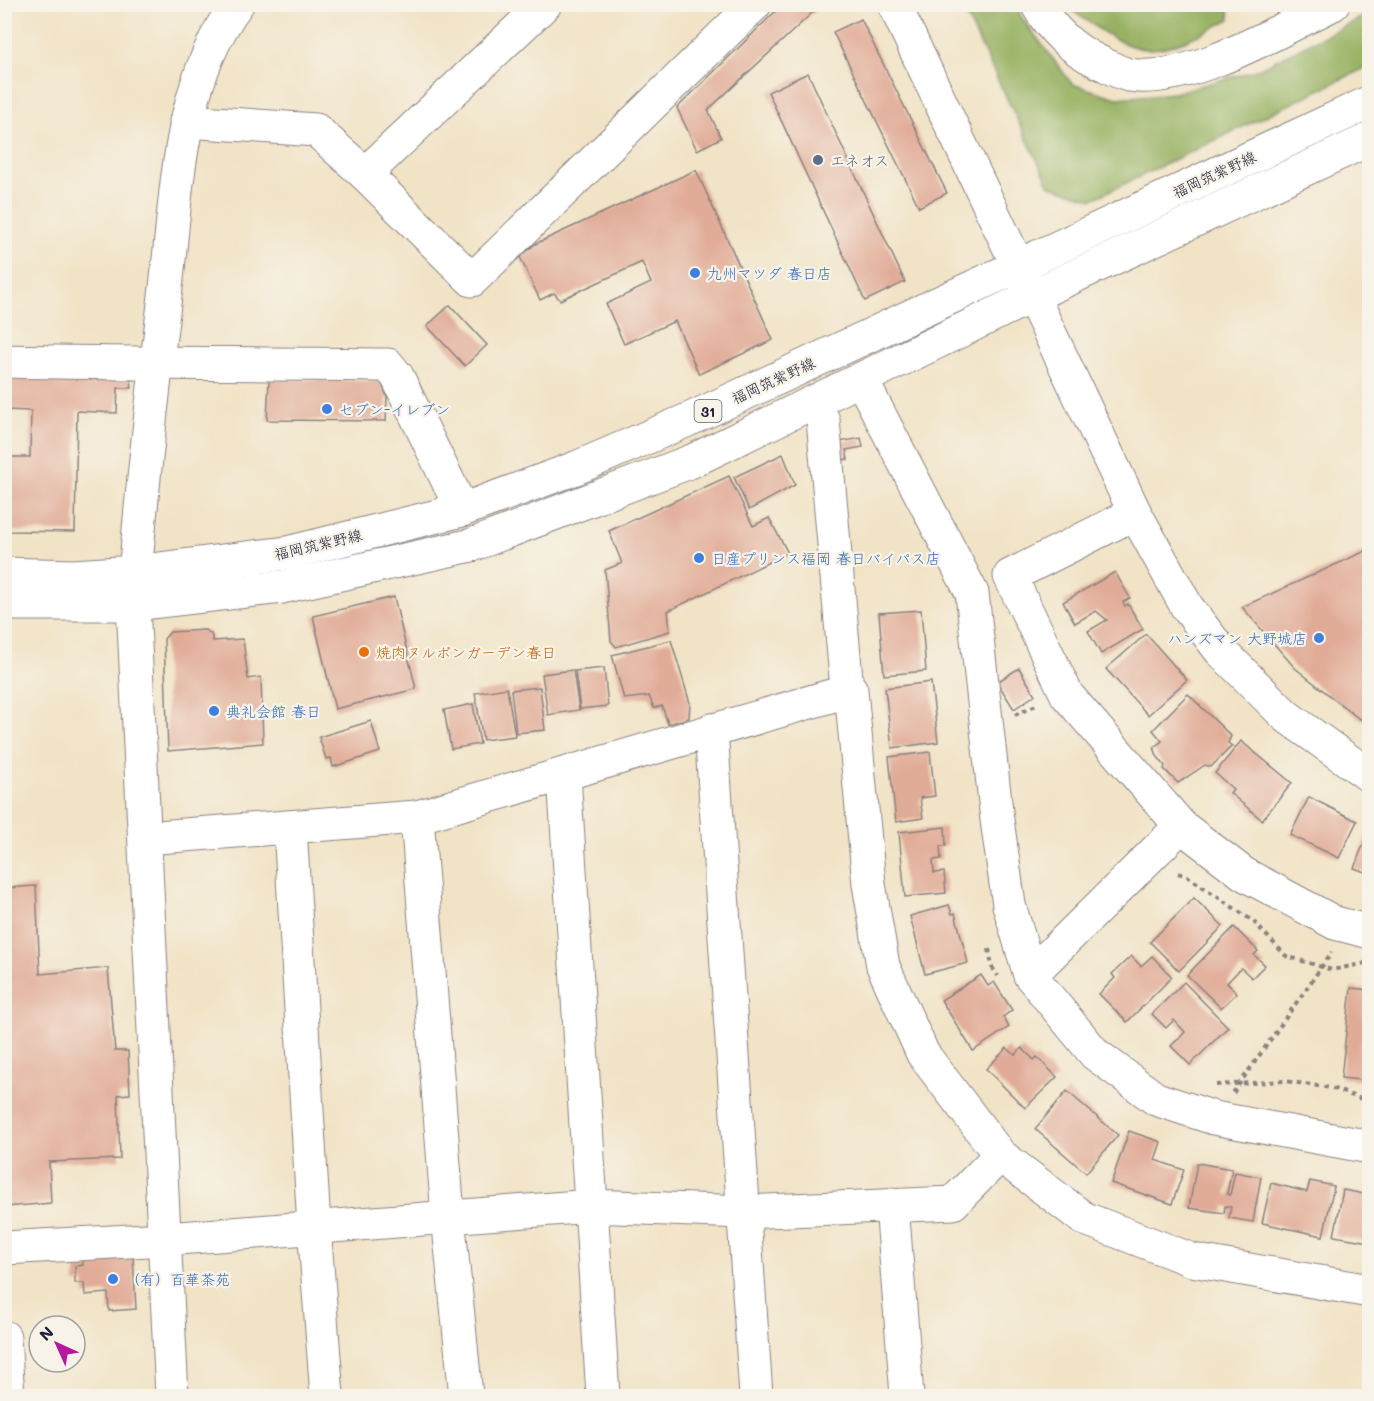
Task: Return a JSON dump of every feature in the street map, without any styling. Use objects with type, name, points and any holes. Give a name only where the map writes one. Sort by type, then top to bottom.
[{"type":"street","points":[[365,174],[545,4]]},
{"type":"street","points":[[186,121],[316,130],[365,174],[472,280],[755,4]]},
{"type":"street","points":[[894,4],[1136,513],[1187,607],[1220,650],[1286,716],[1370,776]]},
{"type":"street","points":[[1037,4],[1050,26],[1080,53],[1128,75],[1165,73],[1205,64],[1333,4]]},
{"type":"street","points":[[172,1396],[134,588],[156,365],[186,121],[208,54],[229,8]]},
{"type":"street","name":"福岡筑紫野線","points":[[4,604],[134,588],[462,510],[576,468],[690,419],[1370,102]]},
{"type":"street","name":"福岡筑紫野線","points":[[4,574],[73,576],[134,588],[282,587],[472,545],[692,460],[1034,295],[1370,139]]},
{"type":"street","points":[[4,361],[156,365],[196,363],[388,365],[397,376],[462,510]]},
{"type":"street","points":[[861,379],[972,593],[1009,905],[1030,975],[1095,1054],[1156,1099],[1219,1119],[1370,1147]]},
{"type":"street","points":[[823,420],[846,678]]},
{"type":"street","points":[[972,593],[1136,513]]},
{"type":"street","points":[[1010,576],[1064,689],[1181,826],[1244,874],[1335,923],[1358,929]]},
{"type":"street","points":[[145,838],[417,817],[851,690],[869,884],[883,966],[923,1054],[1000,1155],[1083,1218],[1192,1260],[1370,1291]]},
{"type":"street","points":[[711,730],[756,1396]]},
{"type":"street","points":[[564,775],[603,1396]]},
{"type":"street","points":[[417,817],[448,1215],[466,1396]]},
{"type":"street","points":[[1030,975],[1181,826]]},
{"type":"street","points":[[290,827],[314,1226],[327,1396]]},
{"type":"street","points":[[4,1248],[166,1239],[448,1215],[591,1206],[744,1212],[953,1203],[1000,1155]]},
{"type":"street","points":[[892,1205],[907,1396]]},
{"type":"street","points":[[4,1338],[8,1396]]},
{"type":"path","points":[[986,725],[997,724],[1052,698],[1064,689]]},
{"type":"path","points":[[1170,876],[1178,873],[1197,882],[1253,921],[1286,956],[1332,970],[1370,963]]},
{"type":"path","points":[[1219,1119],[1222,1108],[1340,942],[1358,929]]},
{"type":"path","points":[[1210,1085],[1285,1081],[1331,1088],[1370,1102]]},
{"type":"green space","points":[[961,5],[1016,5],[1021,17],[1072,84],[1117,98],[1174,93],[1254,71],[1369,14],[1369,66],[1093,199],[1050,186]]},
{"type":"green space","points":[[1064,5],[1228,5],[1230,19],[1201,34],[1167,47],[1146,49],[1113,38]]},
{"type":"building","points":[[783,4],[827,4],[812,13],[708,110],[721,138],[697,150],[677,108]]},
{"type":"building","points":[[861,19],[947,193],[919,207],[833,32]]},
{"type":"building","points":[[808,73],[905,282],[865,301],[768,92]]},
{"type":"building","name":"九州マツダ 春日店","points":[[696,170],[773,340],[699,374],[675,321],[624,344],[606,304],[651,283],[642,262],[560,300],[554,293],[540,300],[520,257],[535,244]]},
{"type":"building","points":[[450,305],[487,345],[465,366],[427,326]]},
{"type":"building","points":[[122,371],[131,380],[132,388],[118,388],[117,413],[77,411],[75,532],[8,531],[9,457],[30,457],[31,411],[4,410],[4,373]]},
{"type":"building","name":"セブン-イレブン","points":[[269,379],[381,381],[387,397],[386,421],[267,420]]},
{"type":"building","points":[[861,438],[863,447],[846,450],[848,459],[841,460],[839,442]]},
{"type":"building","points":[[783,454],[795,485],[749,510],[734,477]]},
{"type":"building","name":"日産プリンス福岡 春日バイパス店","points":[[729,476],[753,526],[769,518],[788,553],[668,611],[670,631],[616,647],[611,641],[605,570],[622,563],[609,531]]},
{"type":"building","name":"ハンズマン 大野城店","points":[[1370,549],[1370,723],[1358,718],[1295,668],[1242,607]]},
{"type":"building","points":[[1115,572],[1130,598],[1123,602],[1125,606],[1128,604],[1143,629],[1101,654],[1088,631],[1107,620],[1096,611],[1075,623],[1063,602]]},
{"type":"building","name":"焼肉ヌルボンガーデン春日","points":[[394,597],[416,689],[335,709],[313,616]]},
{"type":"building","points":[[921,610],[926,671],[884,675],[879,613]]},
{"type":"building","name":"典礼会館 春日","points":[[205,630],[211,634],[213,641],[243,639],[248,679],[261,677],[263,743],[168,751],[164,639],[170,632]]},
{"type":"building","points":[[1146,634],[1187,680],[1148,715],[1106,669]]},
{"type":"building","points":[[671,640],[690,703],[689,718],[668,724],[662,706],[654,708],[649,696],[624,699],[612,655]]},
{"type":"building","points":[[604,668],[608,706],[580,709],[575,671]]},
{"type":"building","points":[[1019,668],[1035,695],[1014,709],[997,682]]},
{"type":"building","points":[[573,670],[579,710],[548,715],[542,674]]},
{"type":"building","points":[[931,682],[938,742],[892,748],[885,688]]},
{"type":"building","points":[[540,687],[545,730],[516,733],[511,690]]},
{"type":"building","points":[[507,688],[515,736],[483,740],[475,693]]},
{"type":"building","points":[[1188,694],[1231,736],[1228,743],[1232,746],[1211,767],[1205,765],[1178,783],[1164,769],[1165,766],[1157,756],[1154,747],[1162,741],[1153,730]]},
{"type":"building","points":[[473,704],[480,744],[451,749],[444,710]]},
{"type":"building","points":[[371,721],[380,752],[333,767],[331,758],[326,759],[319,737]]},
{"type":"building","points":[[1241,741],[1292,783],[1262,820],[1230,793],[1233,789],[1215,773]]},
{"type":"building","points":[[930,752],[935,796],[920,798],[923,818],[896,822],[889,757]]},
{"type":"building","points":[[1309,797],[1357,821],[1339,858],[1290,835]]},
{"type":"building","points":[[945,827],[946,846],[940,846],[941,859],[933,860],[934,873],[944,872],[946,893],[905,897],[899,832]]},
{"type":"building","points":[[1370,830],[1370,874],[1354,868]]},
{"type":"building","points":[[36,886],[40,974],[108,968],[115,1051],[128,1051],[130,1094],[118,1095],[120,1159],[49,1162],[51,1203],[5,1207],[4,888]]},
{"type":"building","points":[[1194,898],[1223,926],[1179,971],[1150,942]]},
{"type":"building","points":[[949,905],[952,914],[955,913],[968,963],[925,974],[910,916]]},
{"type":"building","points":[[1234,927],[1258,951],[1254,955],[1265,965],[1252,978],[1241,968],[1227,983],[1237,993],[1221,1008],[1187,975]]},
{"type":"building","points":[[1131,956],[1141,966],[1152,956],[1172,977],[1127,1022],[1099,994],[1115,978],[1112,974]]},
{"type":"building","points":[[981,975],[988,986],[994,982],[1012,1010],[1003,1017],[1009,1027],[973,1051],[941,1000]]},
{"type":"building","points":[[1184,982],[1228,1027],[1190,1065],[1171,1046],[1185,1032],[1174,1020],[1166,1028],[1152,1014]]},
{"type":"building","points":[[1351,988],[1370,990],[1370,1081],[1341,1078]]},
{"type":"building","points":[[1007,1048],[1015,1055],[1022,1048],[1034,1060],[1037,1057],[1057,1077],[1025,1108],[986,1069]]},
{"type":"building","points":[[1067,1091],[1118,1135],[1086,1173],[1035,1129]]},
{"type":"building","points":[[1129,1131],[1161,1142],[1155,1160],[1184,1170],[1172,1204],[1111,1183]]},
{"type":"building","points":[[1197,1163],[1232,1169],[1227,1194],[1230,1195],[1235,1172],[1261,1177],[1253,1222],[1229,1218],[1231,1207],[1225,1206],[1224,1213],[1189,1208]]},
{"type":"building","points":[[1310,1181],[1334,1186],[1323,1236],[1262,1223],[1271,1183],[1307,1192]]},
{"type":"building","points":[[1343,1190],[1370,1195],[1370,1242],[1334,1236]]},
{"type":"building","points":[[133,1255],[136,1309],[109,1311],[108,1293],[85,1295],[84,1283],[75,1283],[75,1266],[83,1265],[82,1258]]},
{"type":"place","name":"エネオス","points":[[818,160]]},
{"type":"place","name":"九州マツダ 春日店","points":[[695,273]]},
{"type":"place","name":"セブン-イレブン","points":[[327,409]]},
{"type":"place","name":"日産プリンス福岡 春日バイパス店","points":[[699,558]]},
{"type":"place","name":"ハンズマン 大野城店","points":[[1319,638]]},
{"type":"place","name":"焼肉ヌルボンガーデン春日","points":[[364,652]]},
{"type":"place","name":"典礼会館 春日","points":[[214,711]]},
{"type":"place","name":"（有）百華茶苑","points":[[113,1279]]}]
